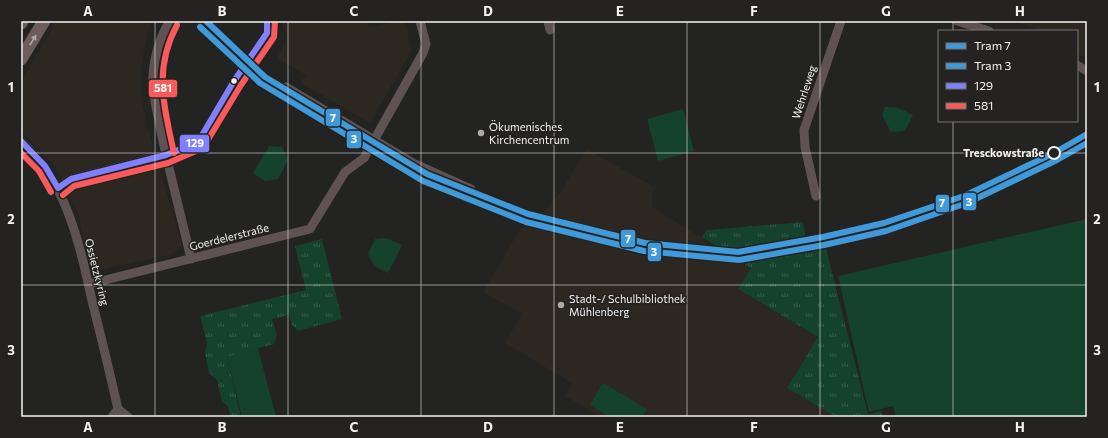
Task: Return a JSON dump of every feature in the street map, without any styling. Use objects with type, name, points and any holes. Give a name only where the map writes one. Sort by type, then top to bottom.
[{"type":"main road","points":[[21,59],[44,21]]},
{"type":"street","points":[[170,21],[159,43],[152,77],[166,155],[191,258]]},
{"type":"street","points":[[374,140],[423,54],[426,44],[420,21]]},
{"type":"street","name":"Wehrleweg","points":[[816,196],[805,147],[804,130],[841,21]]},
{"type":"street","points":[[957,21],[985,30]]},
{"type":"street","points":[[1078,66],[1087,71]]},
{"type":"street","points":[[286,87],[413,163],[471,189]]},
{"type":"street","name":"Goerdelerstraße","points":[[88,284],[310,229],[345,172],[364,158],[374,140]]},
{"type":"street","name":"Ossietzkyring","points":[[21,141],[45,166],[58,188],[70,218],[88,284],[118,409]]},
{"type":"street","points":[[58,188],[71,180],[166,155]]},
{"type":"street","points":[[112,417],[118,409],[128,417]]},
{"type":"shaded area","points":[[56,21],[151,21],[141,68],[141,96],[147,126],[182,245],[173,254],[91,272],[78,214],[54,164],[21,131],[21,83]]},
{"type":"shaded area","points":[[283,21],[367,21],[369,28],[397,21],[404,21],[412,50],[370,123],[301,83],[306,75],[277,58],[287,38]]},
{"type":"shaded area","points":[[1014,21],[1087,21],[1087,59],[1078,54],[1078,30],[1037,30]]},
{"type":"shaded area","points":[[588,150],[653,186],[652,207],[751,268],[738,289],[818,337],[787,388],[834,416],[833,417],[601,417],[565,396],[572,383],[505,343],[522,314],[483,292],[519,231],[546,210],[562,190],[582,156]]},
{"type":"green space","points":[[885,107],[896,107],[913,115],[905,131],[891,132],[882,115]]},
{"type":"green space","points":[[683,109],[694,151],[658,161],[647,119]]},
{"type":"green space","points":[[269,146],[282,147],[288,160],[278,179],[265,181],[253,173]]},
{"type":"green space","points":[[1087,219],[1087,417],[896,417],[893,406],[869,412],[838,276]]},
{"type":"green space","points":[[803,222],[808,252],[826,249],[868,414],[881,411],[883,417],[836,417],[787,388],[818,337],[738,289],[751,268],[702,237],[707,230]]},
{"type":"green space","points":[[386,238],[402,245],[388,273],[374,266],[368,254],[375,239]]},
{"type":"green space","points":[[322,239],[342,319],[298,331],[292,325],[289,315],[272,319],[277,335],[274,344],[227,357],[241,417],[231,417],[228,406],[222,402],[217,380],[209,373],[205,353],[207,343],[200,316],[306,290],[295,246]]},
{"type":"green space","points":[[258,348],[276,417],[242,417],[227,357]]},
{"type":"green space","points":[[603,383],[647,409],[642,417],[610,417],[590,405]]},
{"type":"tram line","name":"7","points":[[206,21],[265,77],[427,174],[528,214],[645,243],[738,252],[823,237],[884,223],[964,196],[1054,153],[1087,134]]},
{"type":"tram line","name":"3","points":[[200,27],[260,83],[423,181],[526,222],[644,251],[739,260],[824,245],[886,231],[967,203],[1057,160],[1087,143]]},
{"type":"transit line","name":"129","points":[[58,188],[71,179],[166,155],[198,142],[234,81],[267,33],[267,21]]},
{"type":"transit line","name":"581","points":[[63,195],[74,186],[168,163],[203,148],[241,85],[274,37],[275,21]]},
{"type":"transit line","name":"581","points":[[174,153],[164,104],[163,73],[165,57],[177,25]]},
{"type":"transit line","name":"129","points":[[21,141],[45,166],[58,188]]},
{"type":"transit line","name":"581","points":[[21,153],[39,171],[51,192]]},
{"type":"place","name":"Ökumenisches Kirchencentrum","points":[[481,133]]},
{"type":"place","name":"Tresckowstraße","points":[[1054,153]]},
{"type":"place","name":"Stadt-/ Schulbibliothek Mühlenberg","points":[[561,305]]}]
